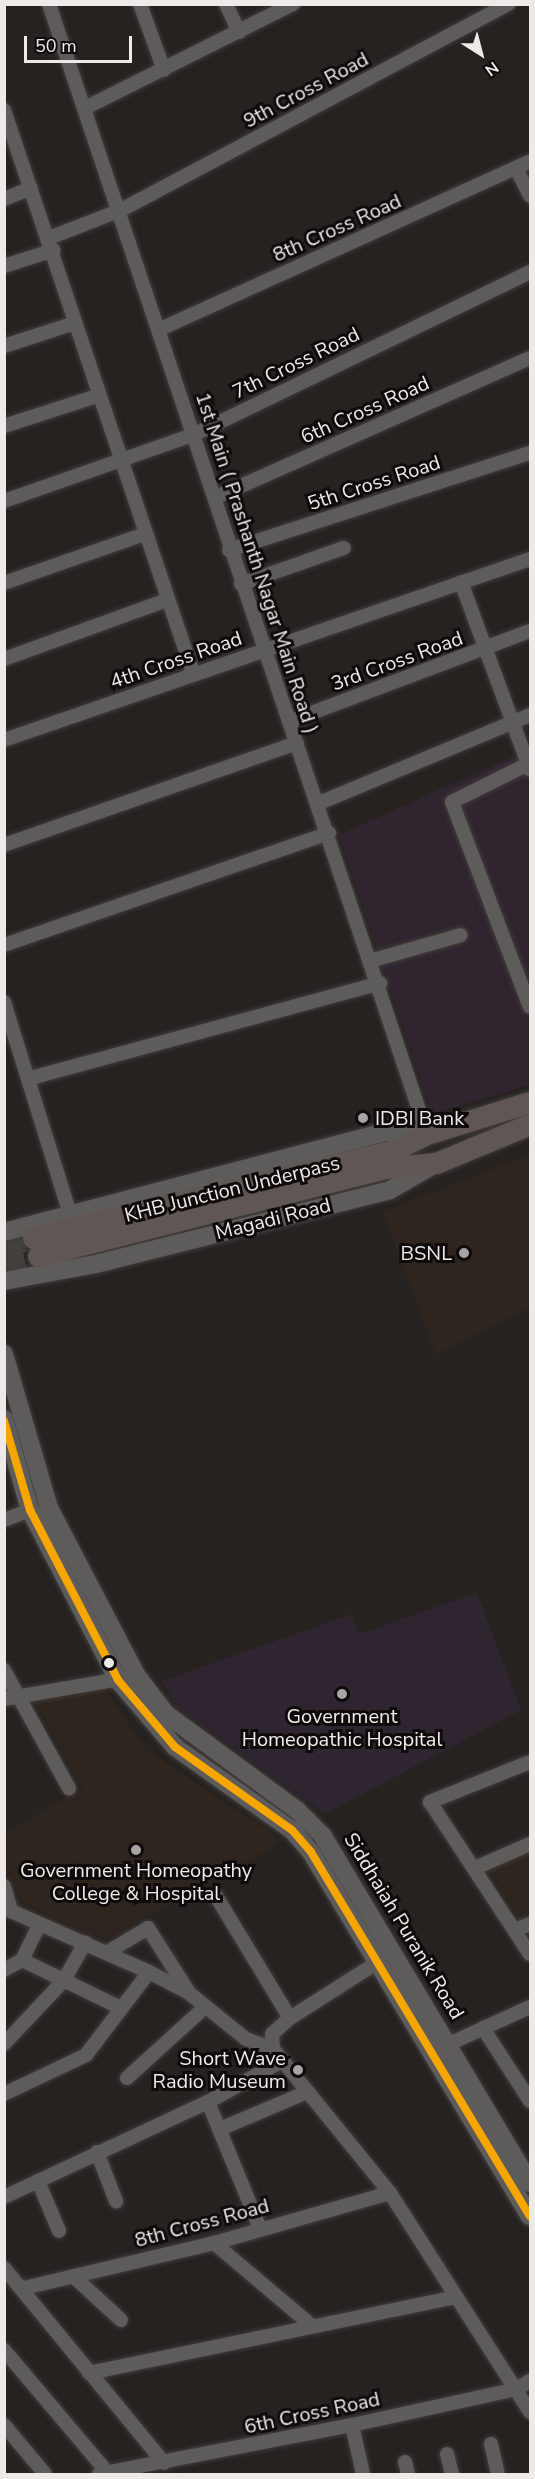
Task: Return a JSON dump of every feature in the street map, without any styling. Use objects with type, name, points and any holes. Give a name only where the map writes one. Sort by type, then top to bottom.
[{"type":"main road","points":[[4,1232],[71,1217],[385,1131],[427,1134],[531,1102]]},
{"type":"main road","name":"Magadi Road","points":[[4,1281],[96,1264],[390,1190],[436,1163],[531,1124]]},
{"type":"main road","name":"KHB Junction Underpass","points":[[427,1134],[394,1150],[35,1247],[385,1168],[436,1163]]},
{"type":"main road","name":"Siddhaiah Puranik Road","points":[[4,1354],[49,1508],[137,1676],[166,1714],[298,1811],[323,1836],[531,2216]]},
{"type":"main road","name":"Siddhaiah Puranik Road","points":[[4,1419],[30,1510],[118,1680],[175,1747],[292,1830],[378,1962],[441,2048],[531,2183]]},
{"type":"street","name":"1st Main ( Prashanth Nagar Main Road )","points":[[49,4],[121,210],[158,330],[216,497],[229,550],[380,983],[427,1134]]},
{"type":"street","points":[[140,4],[164,70]]},
{"type":"street","points":[[226,4],[238,32]]},
{"type":"street","points":[[86,108],[293,4]]},
{"type":"street","name":"9th Cross Road","points":[[51,244],[121,210],[509,4]]},
{"type":"street","points":[[4,110],[51,244],[97,396],[193,673]]},
{"type":"street","name":"8th Cross Road","points":[[158,330],[531,161]]},
{"type":"street","points":[[516,168],[531,196]]},
{"type":"street","points":[[4,198],[31,188]]},
{"type":"street","points":[[4,266],[51,244]]},
{"type":"street","name":"7th Cross Road","points":[[4,501],[122,463],[195,434],[531,272]]},
{"type":"street","points":[[4,346],[75,323]]},
{"type":"street","name":"6th Cross Road","points":[[216,497],[531,358]]},
{"type":"street","points":[[4,426],[97,396]]},
{"type":"street","name":"5th Cross Road","points":[[229,550],[531,453]]},
{"type":"street","points":[[4,583],[145,534]]},
{"type":"street","points":[[241,584],[344,548]]},
{"type":"street","name":"4th Cross Road","points":[[4,740],[193,673],[264,651],[531,559]]},
{"type":"street","points":[[461,582],[483,650],[529,767],[452,802],[531,1007]]},
{"type":"street","points":[[4,659],[167,600]]},
{"type":"street","name":"3rd Cross Road","points":[[290,721],[531,631]]},
{"type":"street","points":[[319,803],[512,724],[531,714]]},
{"type":"street","points":[[4,845],[297,743]]},
{"type":"street","points":[[4,945],[329,833]]},
{"type":"street","points":[[372,960],[461,935]]},
{"type":"street","points":[[31,1078],[380,983]]},
{"type":"street","points":[[4,1002],[31,1078],[71,1217]]},
{"type":"street","points":[[4,1520],[30,1510]]},
{"type":"street","points":[[4,1670],[11,1697],[69,1788]]},
{"type":"street","points":[[11,1697],[137,1676]]},
{"type":"street","points":[[531,1762],[430,1802],[531,1954]]},
{"type":"street","points":[[475,1868],[531,1844]]},
{"type":"street","points":[[4,1886],[8,1910],[149,1972],[189,1993],[246,2039],[277,2055],[390,2193],[531,2412]]},
{"type":"street","points":[[216,1896],[290,2018]]},
{"type":"street","points":[[515,1930],[531,1924]]},
{"type":"street","points":[[4,1970],[22,1960],[39,1925]]},
{"type":"street","points":[[106,1953],[148,1928],[189,1993]]},
{"type":"street","points":[[4,2044],[64,1980],[85,1943]]},
{"type":"street","points":[[22,1960],[121,2008]]},
{"type":"street","points":[[277,2055],[272,2034],[290,2018],[378,1962]]},
{"type":"street","points":[[4,2094],[86,2055],[149,1972]]},
{"type":"street","points":[[127,2078],[205,2007]]},
{"type":"street","points":[[441,2048],[531,2007]]},
{"type":"street","points":[[483,2028],[531,2101]]},
{"type":"street","points":[[4,2197],[208,2102],[277,2055]]},
{"type":"street","points":[[220,2129],[307,2092]]},
{"type":"street","points":[[208,2102],[260,2228]]},
{"type":"street","points":[[97,2152],[116,2200]]},
{"type":"street","points":[[38,2181],[59,2230]]},
{"type":"street","name":"8th Cross Road","points":[[24,2288],[214,2243],[260,2228],[390,2193]]},
{"type":"street","points":[[214,2243],[311,2325]]},
{"type":"street","points":[[4,2268],[24,2288],[89,2373],[164,2463]]},
{"type":"street","points":[[73,2276],[121,2320]]},
{"type":"street","points":[[89,2373],[311,2325],[455,2297]]},
{"type":"street","points":[[4,2350],[103,2474]]},
{"type":"street","name":"6th Cross Road","points":[[103,2474],[352,2425],[517,2389],[531,2381]]},
{"type":"street","points":[[352,2425],[363,2475]]},
{"type":"street","points":[[5,2426],[45,2475]]},
{"type":"street","points":[[491,2444],[498,2475]]},
{"type":"street","points":[[447,2454],[452,2475]]},
{"type":"shaded area","points":[[529,749],[530,1085],[432,1114],[339,835]]},
{"type":"shaded area","name":"BSNL","points":[[530,1154],[530,1308],[436,1355],[383,1212]]},
{"type":"shaded area","name":"Government Homeopathic Hospital","points":[[477,1593],[521,1710],[325,1814],[177,1707],[162,1681],[352,1614],[359,1634]]},
{"type":"shaded area","name":"Government Homeopathy College & Hospital","points":[[104,1687],[145,1749],[283,1841],[105,1940],[25,1904],[5,1871],[4,1834],[82,1788],[35,1702]]},
{"type":"shaded area","points":[[530,1849],[530,1918],[521,1922],[488,1869]]},
{"type":"tunnel","points":[[4,1246],[33,1238]]},
{"type":"tunnel","points":[[4,1263],[38,1256]]},
{"type":"transit line","points":[[4,1421],[30,1510],[118,1680],[175,1747],[292,1830],[311,1852],[530,2216]]},
{"type":"place","name":"IDBI Bank","points":[[363,1118]]},
{"type":"place","name":"BSNL","points":[[464,1253]]},
{"type":"place","name":"Government Homeopathic Hospital","points":[[342,1694]]},
{"type":"place","name":"Government Homeopathy College & Hospital","points":[[136,1850]]},
{"type":"place","name":"Short Wave Radio Museum","points":[[298,2070]]}]
